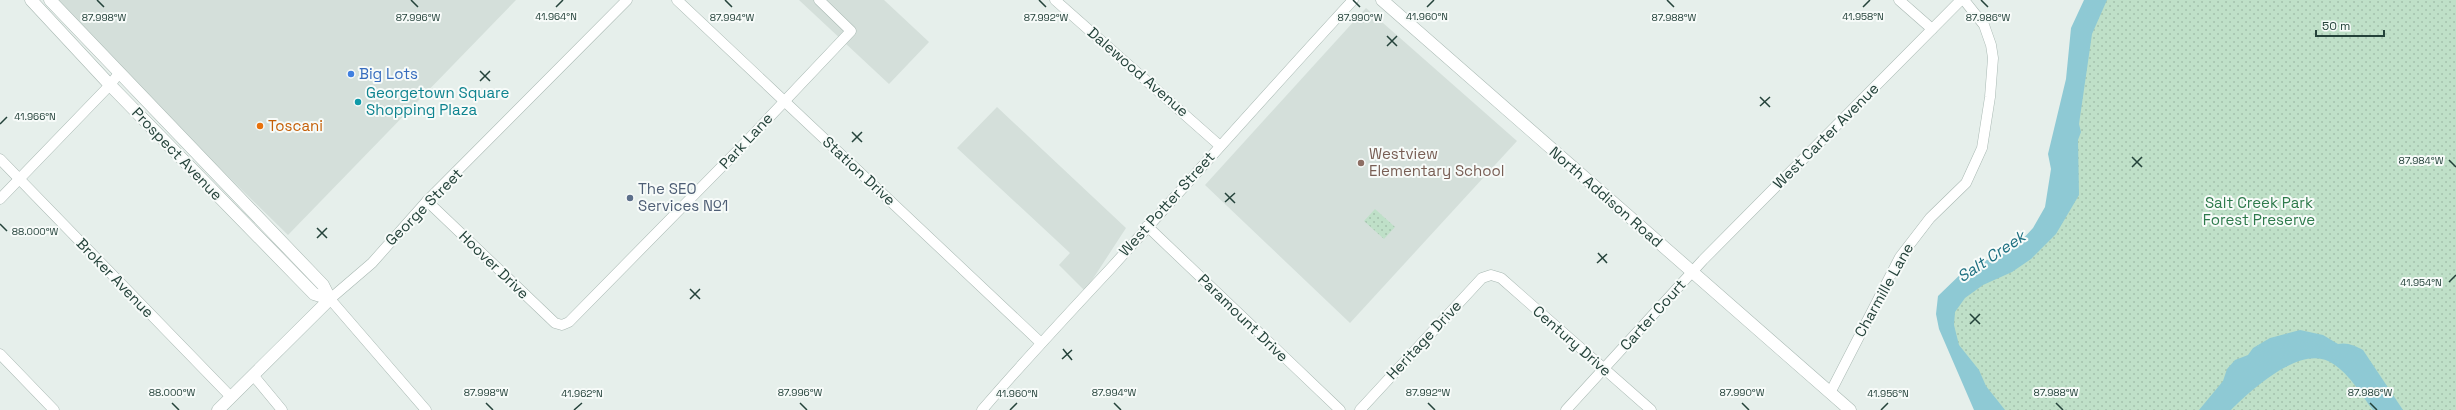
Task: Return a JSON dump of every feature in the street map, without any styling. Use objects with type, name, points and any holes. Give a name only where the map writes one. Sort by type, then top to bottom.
[{"type":"street","name":"Prospect Avenue","points":[[31,0],[110,86],[314,294],[330,299]]},
{"type":"street","name":"Prospect Avenue","points":[[50,0],[323,285],[330,299],[426,410]]},
{"type":"street","name":"George Street","points":[[218,410],[330,299],[372,263],[427,201],[626,0]]},
{"type":"street","name":"Station Drive","points":[[677,0],[1041,343]]},
{"type":"street","name":"Park Lane","points":[[562,325],[569,322],[621,271],[851,31],[819,0]]},
{"type":"street","name":"Dalewood Avenue","points":[[1055,0],[1219,145]]},
{"type":"street","name":"West Potter Street","points":[[982,410],[1219,145],[1353,0]]},
{"type":"street","name":"North Addison Road","points":[[1382,0],[1850,410]]},
{"type":"street","points":[[1899,0],[1932,29]]},
{"type":"street","name":"West Carter Avenue","points":[[1692,273],[1961,0]]},
{"type":"street","name":"Charmille Lane","points":[[1830,392],[1900,257],[1930,218],[1966,183],[1982,148],[1990,97],[1992,52],[1989,35],[1984,25],[1964,0]]},
{"type":"street","points":[[0,199],[110,86],[119,73]]},
{"type":"street","name":"Broker Avenue","points":[[0,159],[231,397]]},
{"type":"street","name":"Hoover Drive","points":[[427,201],[555,323],[562,325]]},
{"type":"street","name":"Paramount Drive","points":[[1147,226],[1340,410]]},
{"type":"street","name":"Carter Court","points":[[1566,410],[1692,273]]},
{"type":"street","name":"Century Drive","points":[[1491,275],[1501,278],[1651,410]]},
{"type":"street","name":"Heritage Drive","points":[[1360,410],[1482,278],[1491,275]]},
{"type":"street","points":[[0,354],[54,410]]},
{"type":"street","points":[[253,375],[282,410]]},
{"type":"shaded area","name":"Georgetown Square Shopping Plaza","points":[[48,0],[516,0],[288,235]]},
{"type":"shaded area","points":[[799,0],[884,0],[929,42],[889,84]]},
{"type":"shaded area","name":"Westview Elementary School","points":[[1366,8],[1517,141],[1350,323],[1205,185]]},
{"type":"shaded area","points":[[997,107],[1126,228],[1085,291],[1059,265],[1070,253],[957,148]]},
{"type":"green space","name":"Salt Creek Park Forest Preserve","points":[[2098,0],[2456,0],[2456,410],[1989,410],[1971,382],[1947,313],[1956,294],[2043,234]]},
{"type":"green space","points":[[1375,209],[1395,227],[1384,239],[1364,221]]},
{"type":"water","points":[[2084,0],[2107,0],[2092,34],[2079,124],[2081,132],[2078,140],[2079,195],[2056,234],[2031,259],[2012,272],[1983,285],[1965,298],[1955,312],[1954,325],[1959,345],[1979,370],[1986,386],[2005,410],[1974,410],[1939,329],[1936,314],[1938,296],[1967,268],[2007,252],[2021,241],[2033,228],[2045,207],[2051,169],[2048,154],[2066,79],[2071,28]]},
{"type":"water","points":[[2300,330],[2323,335],[2338,344],[2348,344],[2363,350],[2403,410],[2373,410],[2342,370],[2328,361],[2316,358],[2303,360],[2289,365],[2250,392],[2231,410],[2199,410],[2223,381],[2227,369],[2235,360],[2248,355],[2253,348],[2270,338]]},
{"type":"place","name":"Big Lots","points":[[351,74]]},
{"type":"place","name":"Georgetown Square Shopping Plaza","points":[[358,102]]},
{"type":"place","name":"Toscani","points":[[260,126]]},
{"type":"place","name":"Westview Elementary School","points":[[1361,163]]},
{"type":"place","name":"The SEO Services №1","points":[[630,198]]},
{"type":"water label","name":"Salt Creek","points":[[1991,256]]}]
